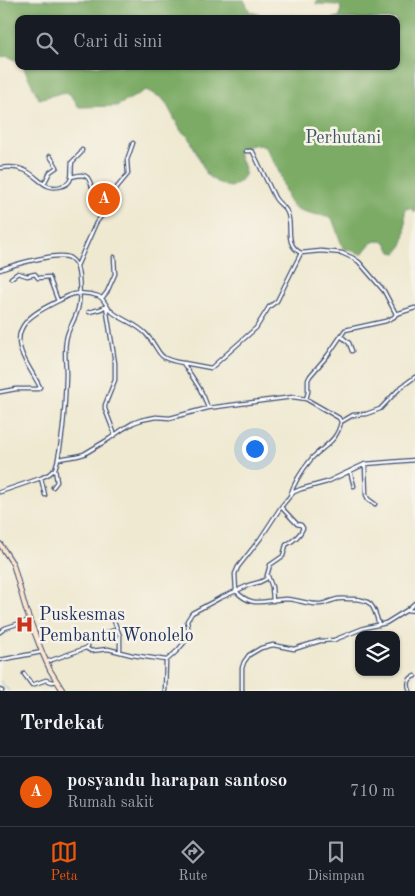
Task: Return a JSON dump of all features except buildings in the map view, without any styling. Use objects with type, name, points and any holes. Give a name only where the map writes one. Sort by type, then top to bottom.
[{"type":"main road","points":[[0,544],[9,556],[16,571],[29,620],[46,662],[63,691]]},
{"type":"street","points":[[53,486],[57,482],[55,469],[66,407],[66,340],[77,312],[79,294],[77,266],[96,223],[104,213],[109,197],[128,174],[127,160],[132,143]]},
{"type":"street","points":[[0,168],[24,170],[36,176],[47,187],[58,187],[68,183],[71,177],[72,162],[82,150]]},
{"type":"street","points":[[246,151],[251,150],[253,152],[275,198],[286,211],[290,222],[290,240],[298,251],[301,253],[321,251],[342,253],[353,258],[359,262],[384,291],[396,314]]},
{"type":"street","points":[[44,184],[50,172],[57,167],[50,156]]},
{"type":"street","points":[[71,177],[81,175],[87,177],[102,216]]},
{"type":"street","points":[[0,392],[40,388],[20,349],[19,334],[22,325],[40,311],[72,294],[99,296],[102,298],[111,312],[146,334],[160,356],[168,360],[210,368],[253,332],[269,307],[276,302],[301,253]]},
{"type":"street","points":[[0,270],[23,262],[65,256],[71,259],[77,266]]},
{"type":"street","points":[[102,298],[106,294],[115,274],[114,257]]},
{"type":"street","points":[[11,278],[18,274],[27,276],[35,274],[38,278],[49,277],[58,301]]},
{"type":"street","points":[[90,312],[106,306]]},
{"type":"street","points":[[106,306],[116,372],[115,380],[104,409],[115,435]]},
{"type":"street","points":[[306,399],[310,376],[328,355],[345,330],[386,320],[394,317],[396,314],[415,308]]},
{"type":"street","points":[[340,336],[349,343],[352,351]]},
{"type":"street","points":[[183,363],[197,382],[208,408]]},
{"type":"street","points":[[290,496],[294,484],[310,461],[336,436],[341,422],[353,415],[366,414],[380,409],[400,388],[415,377]]},
{"type":"street","points":[[58,459],[84,454],[133,423],[141,420],[156,417],[170,418],[208,408],[293,397],[306,399],[339,418],[341,422]]},
{"type":"street","points":[[379,625],[373,607],[367,600],[362,599],[336,599],[317,605],[286,599],[249,601],[241,597],[236,591],[235,574],[257,545],[281,507],[298,490],[327,482],[365,464],[415,461]]},
{"type":"street","points":[[365,464],[366,495],[375,504]]},
{"type":"street","points":[[0,492],[41,478],[55,469]]},
{"type":"street","points":[[350,471],[354,486]]},
{"type":"street","points":[[41,478],[45,495]]},
{"type":"street","points":[[165,691],[166,660],[188,638],[187,621],[192,613],[249,585],[264,581],[268,575],[270,565],[283,556],[286,545],[302,531],[301,525],[297,524],[281,507]]},
{"type":"street","points":[[268,575],[272,587],[272,601]]},
{"type":"street","points":[[242,691],[242,668],[244,662],[249,655],[261,648],[273,645],[294,649],[320,641],[334,640],[364,628],[386,624],[415,604]]},
{"type":"street","points":[[407,610],[415,611]]},
{"type":"street","points":[[0,632],[5,628],[29,620]]},
{"type":"street","points":[[114,621],[121,644],[120,651]]},
{"type":"street","points":[[86,648],[88,640],[91,638],[117,629]]},
{"type":"street","points":[[46,662],[86,648],[91,651],[108,649],[166,660]]},
{"type":"street","points":[[0,660],[42,652]]},
{"type":"street","points":[[24,674],[32,685],[46,680],[57,681]]},
{"type":"street","points":[[410,691],[408,683],[410,678],[415,676]]},
{"type":"green space","points":[[0,0],[244,0],[250,12],[262,15],[15,15],[15,60],[3,56],[0,57]]},
{"type":"green space","name":"Perhutani","points":[[317,0],[415,0],[415,212],[410,208],[405,209],[404,239],[396,253],[391,252],[386,242],[381,241],[372,243],[362,254],[343,248],[332,218],[302,211],[291,204],[280,174],[265,146],[250,144],[238,152],[245,172],[243,178],[230,187],[207,175],[189,137],[181,131],[162,98],[146,90],[117,106],[79,107],[69,94],[61,93],[39,99],[25,70],[400,70],[400,15],[340,15],[341,8],[339,5],[316,4]]},
{"type":"waterway","points":[[0,681],[9,691]]},
{"type":"place","name":"posyandu harapan santoso","points":[[104,199]]},
{"type":"place","name":"Puskesmas Pembantu Wonolelo","points":[[25,625]]}]
